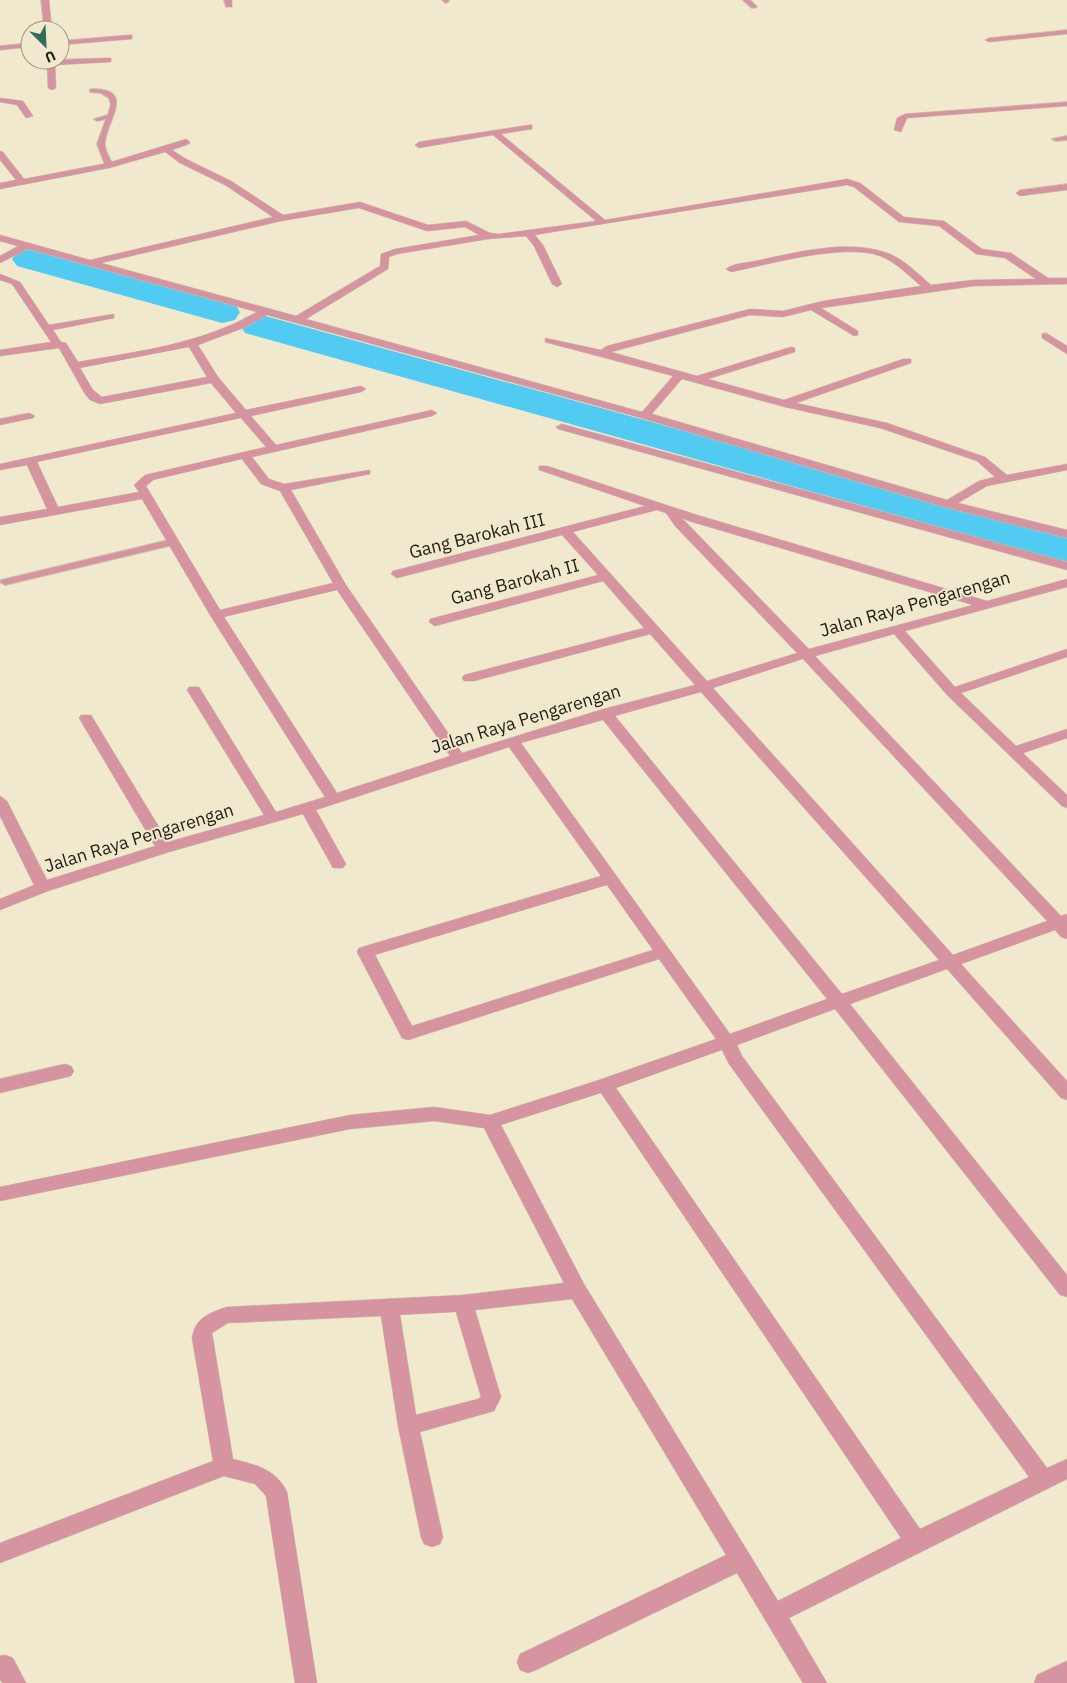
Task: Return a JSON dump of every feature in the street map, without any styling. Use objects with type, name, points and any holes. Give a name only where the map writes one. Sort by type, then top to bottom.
[{"type":"street","points":[[45,0],[47,20]]},
{"type":"street","points":[[989,40],[1067,32]]},
{"type":"street","points":[[70,42],[129,37]]},
{"type":"street","points":[[0,48],[20,46]]},
{"type":"street","points":[[70,61],[108,60]]},
{"type":"street","points":[[51,70],[52,88]]},
{"type":"street","points":[[0,100],[20,103],[29,116]]},
{"type":"street","points":[[898,130],[901,118],[906,116],[1067,104]]},
{"type":"street","points":[[419,145],[529,127]]},
{"type":"street","points":[[495,133],[604,223]]},
{"type":"street","points":[[0,186],[109,166],[186,142]]},
{"type":"street","points":[[166,149],[183,161],[228,182],[281,218]]},
{"type":"street","points":[[0,154],[22,182]]},
{"type":"street","points":[[297,320],[385,267],[383,257],[385,255],[406,249],[488,236],[499,237],[529,234],[604,223],[738,198],[851,182],[902,220],[941,223],[979,252],[1008,255],[1044,280]]},
{"type":"street","points":[[1020,193],[1067,187]]},
{"type":"street","points":[[88,263],[281,218],[360,205],[427,228],[466,224],[488,236]]},
{"type":"street","points":[[529,234],[538,245],[557,284]]},
{"type":"street","points":[[0,238],[23,247],[88,263],[260,315],[297,320],[645,416],[948,504],[1067,534]]},
{"type":"street","points":[[0,260],[23,247]]},
{"type":"street","points":[[731,269],[830,252],[862,250],[889,258],[930,288]]},
{"type":"street","points":[[0,278],[14,283],[58,344],[65,348],[73,366],[94,398],[100,401],[214,379]]},
{"type":"street","points":[[602,353],[611,348],[750,312],[784,314],[812,307],[930,288],[1067,280]]},
{"type":"street","points":[[812,307],[854,333]]},
{"type":"street","points":[[73,366],[192,343],[238,327],[260,315]]},
{"type":"street","points":[[47,328],[110,316]]},
{"type":"street","points":[[1046,336],[1067,351]]},
{"type":"street","points":[[549,340],[785,404],[883,425],[980,459],[1002,478]]},
{"type":"street","points":[[192,343],[214,379],[273,449]]},
{"type":"street","points":[[0,354],[58,344]]},
{"type":"street","points":[[696,380],[791,350]]},
{"type":"street","points":[[785,404],[907,361]]},
{"type":"street","points":[[645,416],[657,399],[680,375]]},
{"type":"street","points":[[0,467],[242,413],[361,389]]},
{"type":"street","points":[[333,799],[216,615],[144,495],[140,485],[149,477],[432,413]]},
{"type":"street","points":[[0,422],[29,416]]},
{"type":"street","points":[[562,427],[1067,566]]},
{"type":"street","points":[[245,455],[264,482],[273,487],[284,488],[366,472]]},
{"type":"street","points":[[31,461],[54,512]]},
{"type":"street","points":[[948,504],[983,483],[1067,467]]},
{"type":"street","points":[[543,468],[665,508],[985,604]]},
{"type":"street","points":[[284,488],[340,585],[458,758]]},
{"type":"street","points":[[0,521],[144,495]]},
{"type":"street","points":[[0,1194],[350,1122],[434,1114],[490,1122],[605,1085],[950,961],[1064,925],[665,508]]},
{"type":"street","name":"Gang Barokah III","points":[[397,574],[665,508]]},
{"type":"street","points":[[565,532],[1067,1093]]},
{"type":"street","name":"Gang Barokah II","points":[[435,622],[605,577]]},
{"type":"street","name":"Jalan Raya Pengarengan","points":[[0,905],[43,888],[164,848],[307,808],[512,741],[703,687],[806,654],[1067,583]]},
{"type":"street","points":[[216,615],[340,585]]},
{"type":"street","points":[[469,678],[652,630]]},
{"type":"street","points":[[897,630],[952,692],[1067,803]]},
{"type":"street","points":[[952,692],[1067,653]]},
{"type":"street","points":[[194,690],[272,817]]},
{"type":"street","points":[[605,714],[838,1001],[1067,1289]]},
{"type":"street","points":[[86,718],[164,848]]},
{"type":"street","points":[[1014,752],[1067,733]]},
{"type":"street","points":[[512,741],[664,952],[727,1042],[735,1059],[1044,1480]]},
{"type":"street","points":[[0,801],[43,888]]},
{"type":"street","points":[[307,808],[338,864]]},
{"type":"street","points":[[610,879],[365,952],[408,1034],[664,952]]},
{"type":"street","points":[[0,1086],[65,1071]]},
{"type":"street","points":[[605,1085],[916,1542]]},
{"type":"street","points":[[490,1122],[576,1290],[776,1614],[816,1683]]},
{"type":"street","points":[[224,1466],[202,1338],[203,1329],[212,1321],[227,1315],[463,1303],[576,1290]]},
{"type":"street","points":[[408,1426],[488,1404],[491,1397],[463,1303]]},
{"type":"street","points":[[389,1306],[408,1426],[432,1537]]},
{"type":"street","points":[[0,1553],[224,1466],[261,1476],[276,1492],[306,1683]]},
{"type":"street","points":[[776,1614],[916,1542],[1067,1469]]},
{"type":"street","points":[[528,1662],[742,1560]]},
{"type":"street","points":[[0,1666],[5,1666],[15,1683]]},
{"type":"street","points":[[1044,1683],[1067,1672]]},
{"type":"lane","points":[[746,0],[754,7]]},
{"type":"lane","points":[[92,91],[102,91],[112,97],[114,104],[101,144],[109,166]]},
{"type":"lane","points":[[97,119],[110,116]]},
{"type":"lane","points":[[1056,139],[1067,138]]},
{"type":"lane","points":[[5,582],[172,542]]},
{"type":"waterway","points":[[29,259],[222,312]]},
{"type":"waterway","points":[[258,325],[1067,550]]}]
